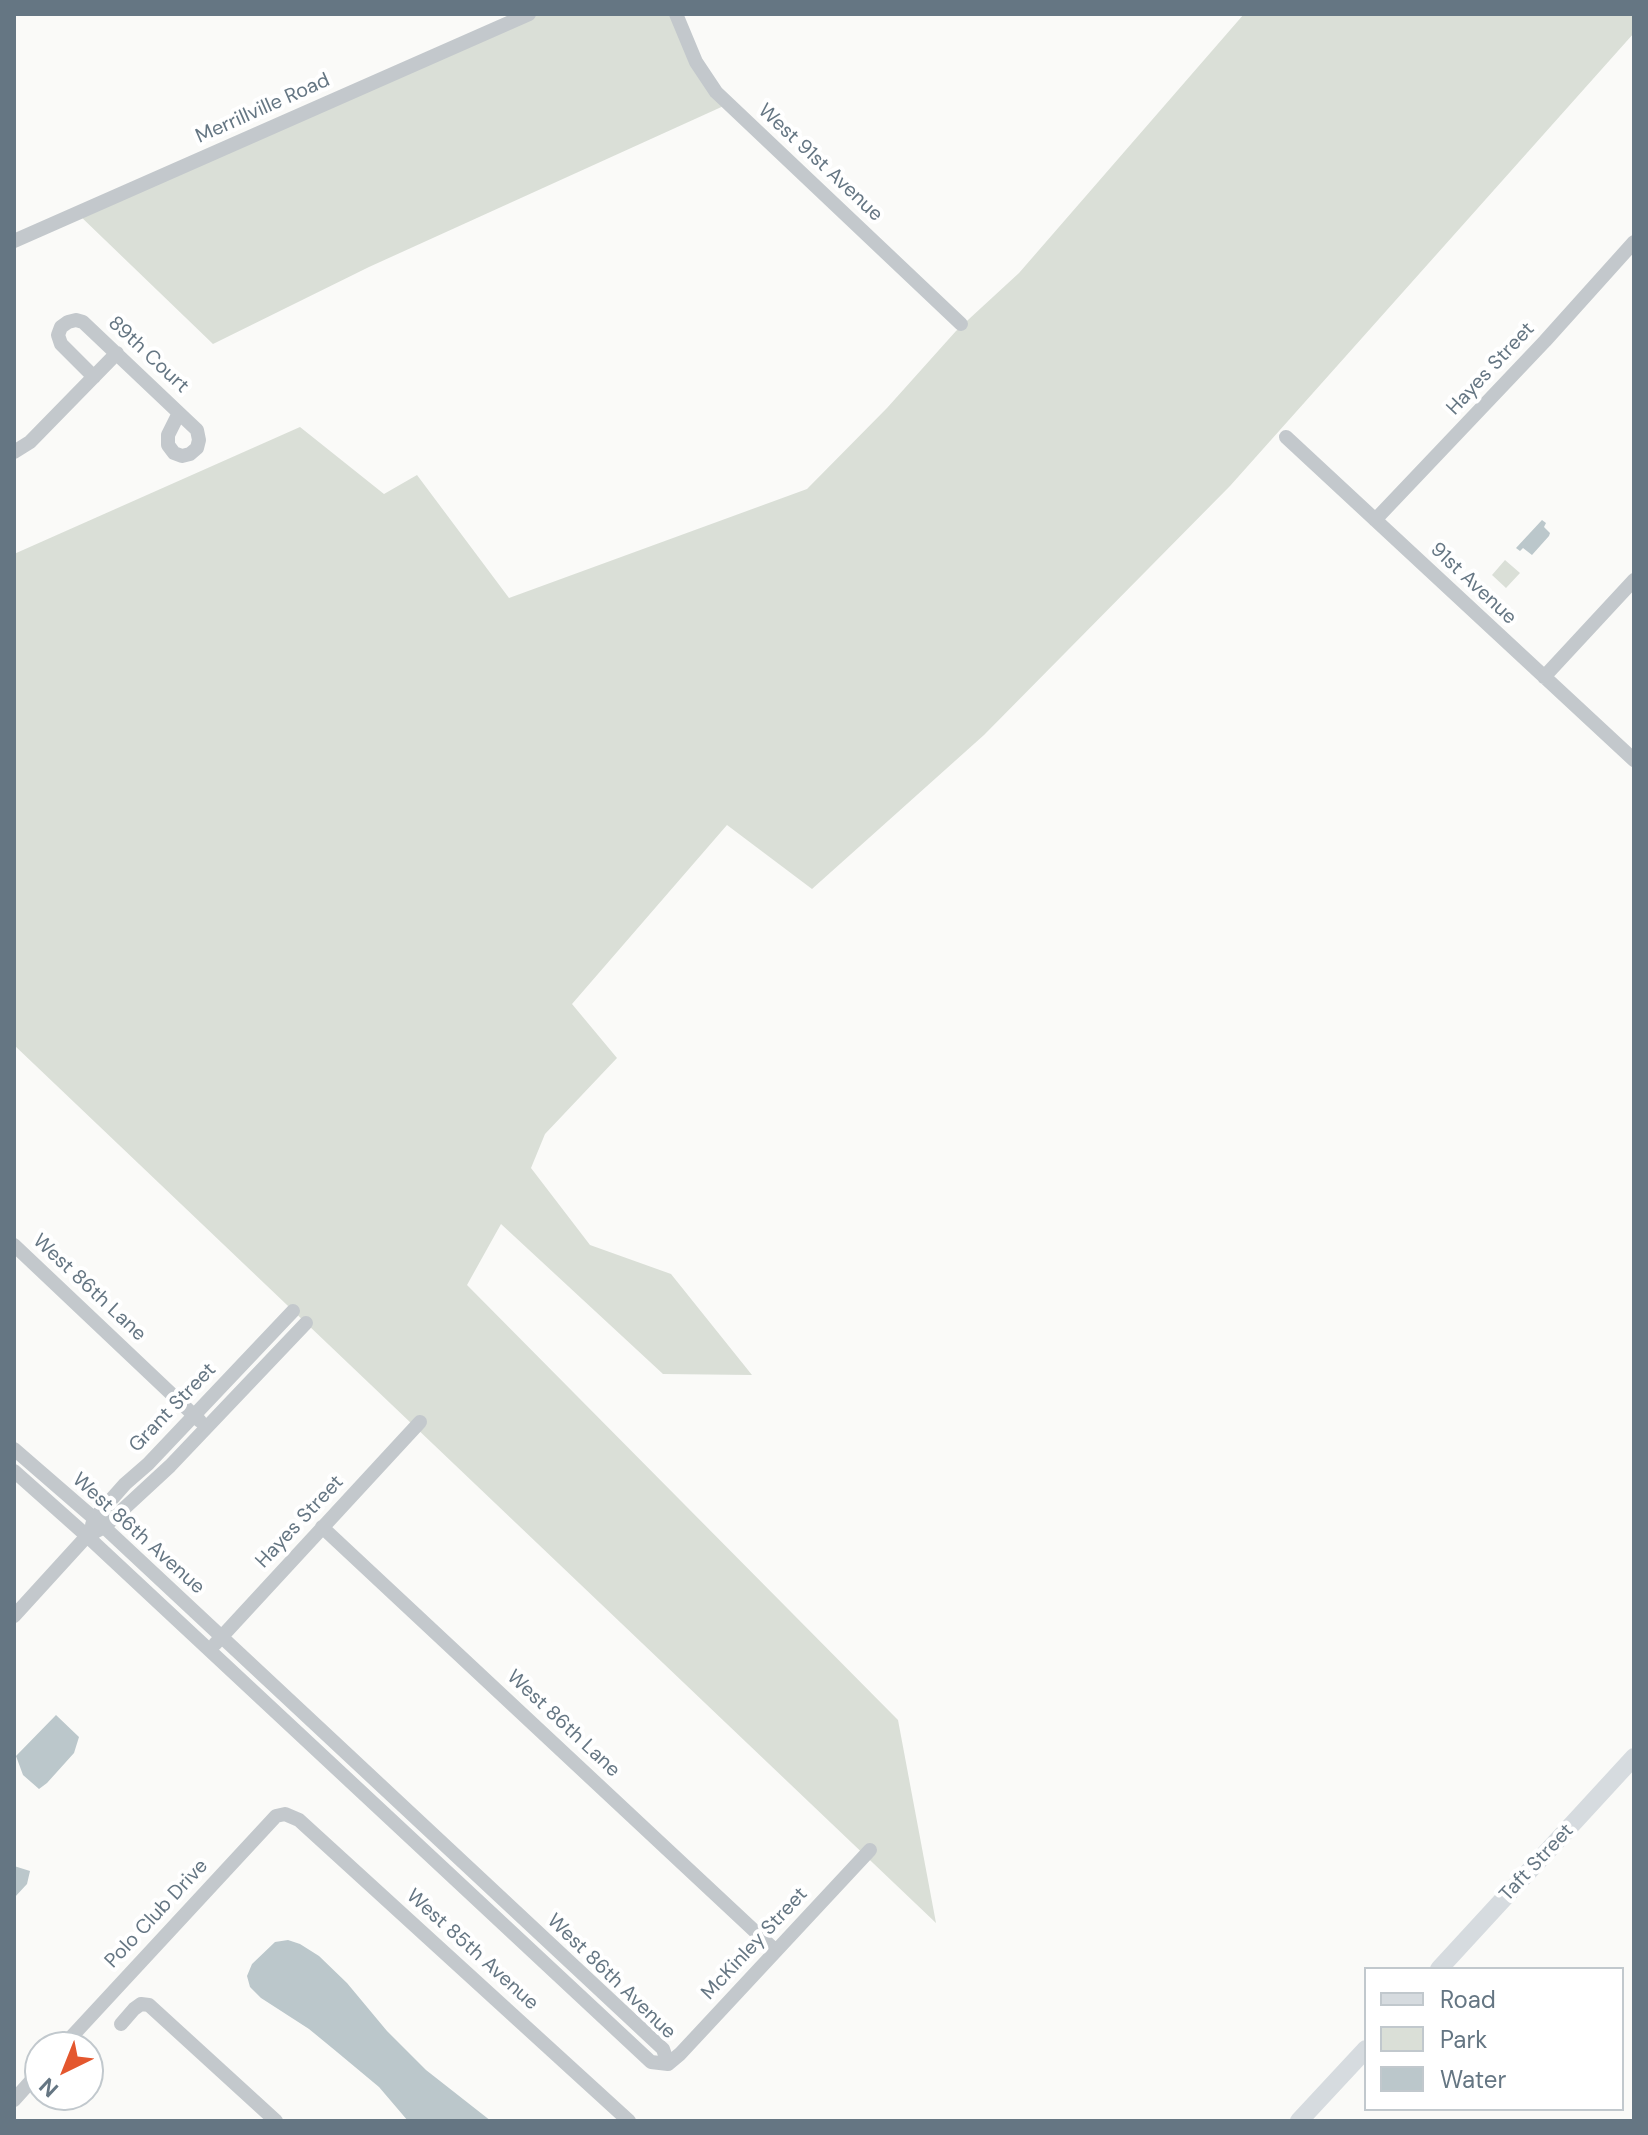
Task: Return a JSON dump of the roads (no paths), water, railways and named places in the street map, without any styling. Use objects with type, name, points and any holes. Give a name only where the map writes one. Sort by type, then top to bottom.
[{"type":"main road","name":"Taft Street","points":[[1441,1967],[1634,1757]]},
{"type":"main road","points":[[1299,2121],[1364,2051]]},
{"type":"street","name":"Merrillville Road","points":[[14,241],[529,14]]},
{"type":"street","name":"West 91st Avenue","points":[[676,14],[696,62],[716,92],[961,324]]},
{"type":"street","name":"Hayes Street","points":[[1375,520],[1634,242]]},
{"type":"street","name":"89th Court","points":[[94,377],[61,344],[58,335],[61,327],[68,322],[83,322],[179,413]]},
{"type":"street","points":[[14,452],[30,442],[117,353]]},
{"type":"street","name":"91st Avenue","points":[[1286,437],[1634,760]]},
{"type":"street","points":[[1544,677],[1634,580]]},
{"type":"street","name":"West 86th Lane","points":[[14,1245],[206,1427]]},
{"type":"street","name":"Grant Street","points":[[14,1616],[194,1415],[293,1311]]},
{"type":"street","name":"Grant Street","points":[[99,1523],[170,1466],[306,1323]]},
{"type":"street","name":"Hayes Street","points":[[209,1650],[420,1422]]},
{"type":"street","name":"West 86th Avenue","points":[[14,1471],[651,2062],[668,2064],[663,2049],[99,1523],[15,1453]]},
{"type":"street","name":"West 86th Lane","points":[[322,1527],[776,1951]]},
{"type":"street","name":"Polo Club Drive","points":[[77,2031],[276,1816],[285,1814]]},
{"type":"street","name":"West 85th Avenue","points":[[285,1814],[299,1820],[629,2121]]},
{"type":"street","name":"McKinley Street","points":[[668,2064],[870,1850]]},
{"type":"street","points":[[121,2024],[141,2004],[149,2005],[276,2121]]},
{"type":"water","points":[[1542,520],[1550,533],[1532,555],[1523,548],[1520,551],[1516,548]]},
{"type":"water","points":[[56,1715],[79,1737],[74,1753],[39,1789],[23,1775],[16,1756]]},
{"type":"water","points":[[14,1866],[30,1871],[27,1884],[14,1898]]},
{"type":"water","points":[[288,1940],[319,1956],[426,2070],[491,2121],[408,2121],[379,2087],[309,2029],[261,1998],[250,1987],[247,1976],[252,1964],[275,1942]]}]
